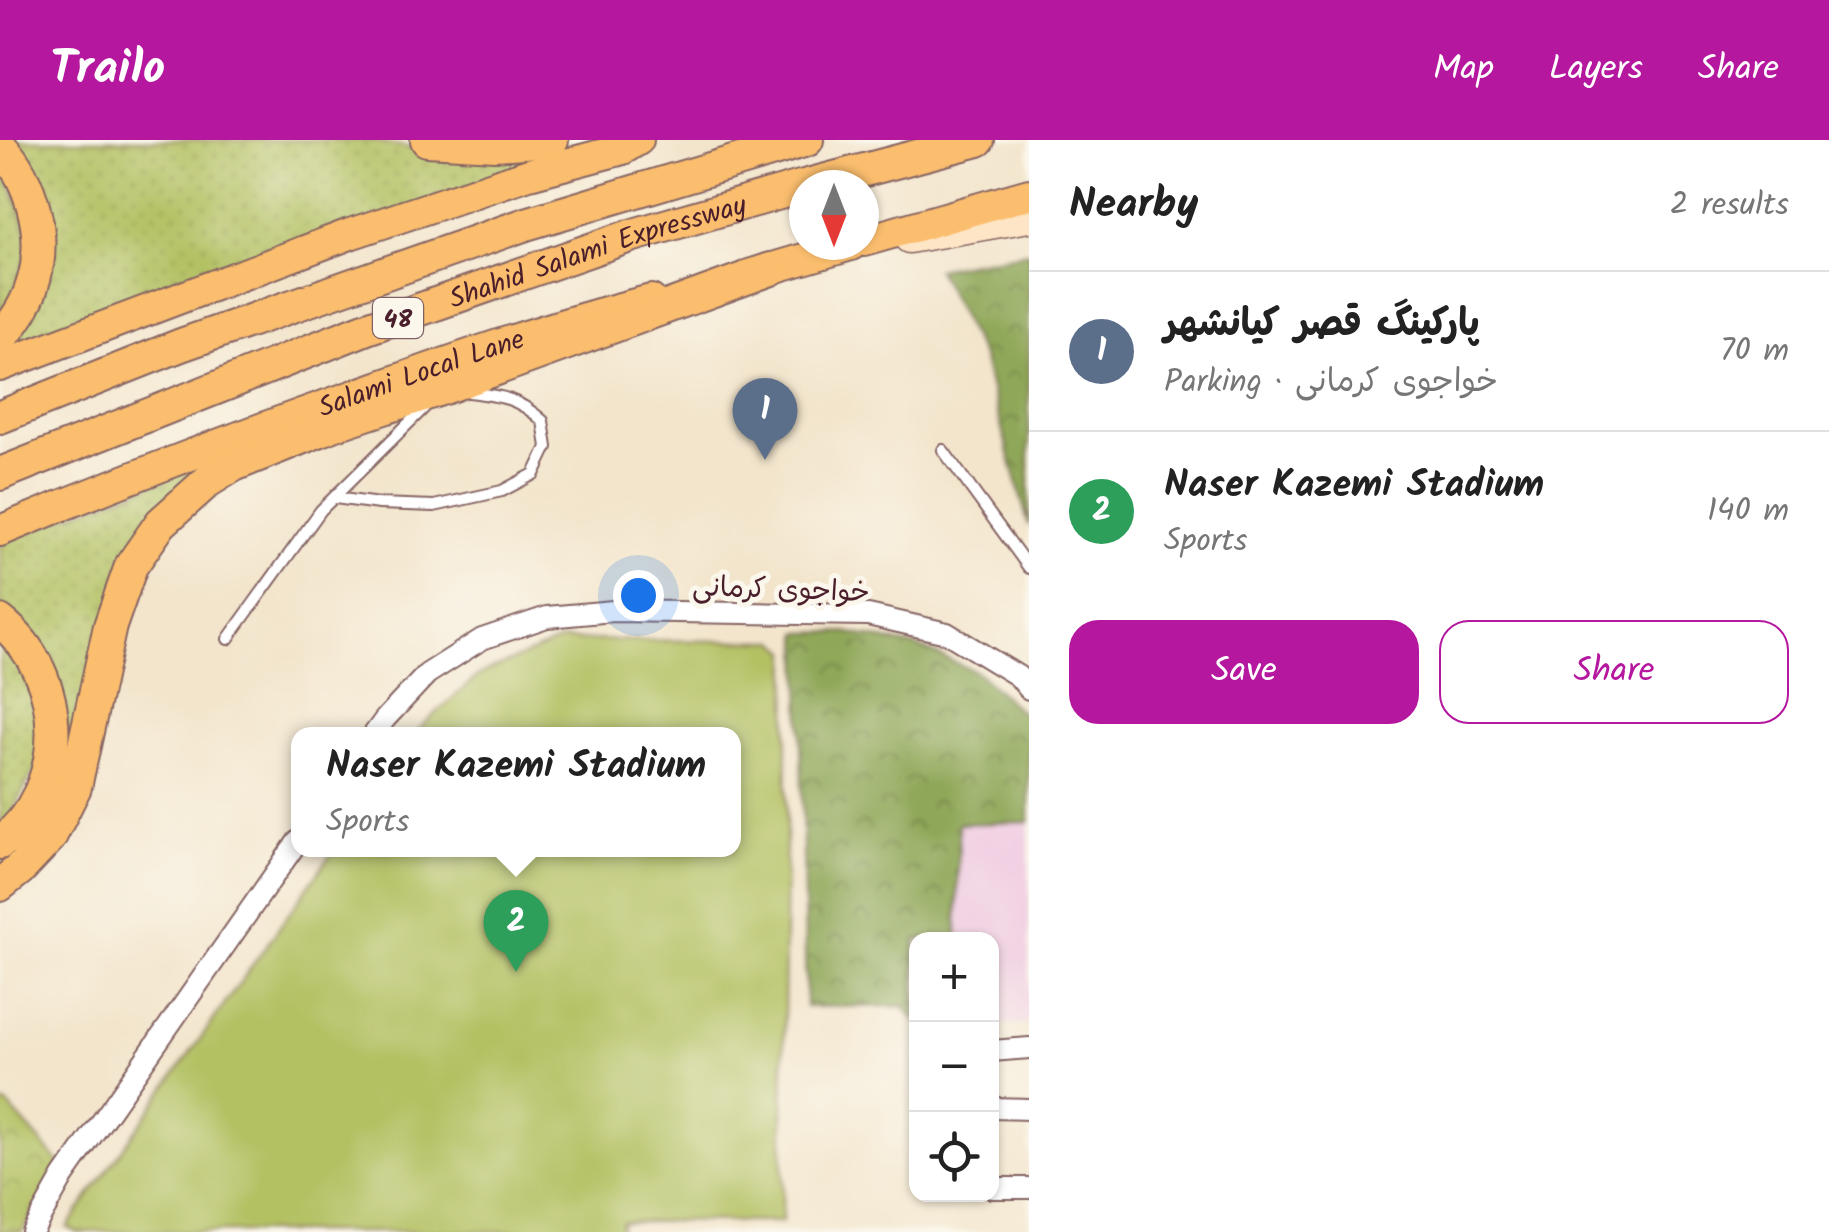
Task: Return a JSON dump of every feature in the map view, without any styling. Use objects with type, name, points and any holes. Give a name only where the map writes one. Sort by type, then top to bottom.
[{"type":"highway","points":[[426,140],[494,144],[552,140]]},
{"type":"highway","name":"Shahid Salami Expressway","points":[[0,417],[181,346],[508,230],[807,140]]},
{"type":"highway","name":"Shahid Salami Expressway","points":[[866,170],[978,140]]},
{"type":"highway","points":[[0,146],[11,157],[32,198],[38,240],[33,285],[15,322],[0,340]]},
{"type":"highway","name":"Shahid Salami Expressway","points":[[0,474],[386,322],[630,236],[789,191]]},
{"type":"highway","points":[[0,884],[50,837],[75,787],[110,626],[131,566],[161,523],[208,481],[234,466],[333,425],[771,270]]},
{"type":"highway","points":[[0,621],[28,648],[38,666],[53,728],[52,753],[43,786],[29,811],[0,844]]},
{"type":"main road","points":[[0,366],[350,234],[638,140]]},
{"type":"main road","points":[[879,237],[1029,194]]},
{"type":"main road","points":[[879,243],[1029,218]]},
{"type":"main road","name":"Salami Local Lane","points":[[0,531],[244,434],[445,362],[576,319],[803,260]]},
{"type":"street","name":"خواجوی کرمانی","points":[[379,727],[427,674],[482,638],[547,617],[614,612],[868,615],[947,633],[1018,676],[1029,689]]},
{"type":"street","points":[[32,1232],[63,1177],[291,851]]},
{"type":"street","points":[[999,1050],[1029,1048]]},
{"type":"street","points":[[999,1108],[1029,1109]]},
{"type":"street","points":[[999,1188],[1029,1188]]},
{"type":"lane","points":[[228,639],[320,510],[444,388],[495,395],[525,404],[544,420],[547,447],[534,474],[502,491],[434,506],[335,498]]},
{"type":"lane","points":[[944,450],[1029,568]]},
{"type":"shaded area","points":[[1029,822],[1029,1024],[999,1025],[999,932],[957,932],[959,824]]},
{"type":"green space","points":[[8,140],[367,140],[451,153],[529,151],[606,142],[50,338],[0,349],[34,298]]},
{"type":"green space","points":[[0,155],[31,244],[0,327]]},
{"type":"green space","points":[[1029,252],[1029,526],[982,357],[937,269]]},
{"type":"green space","points":[[216,460],[172,496],[53,807],[0,869],[0,851],[59,748],[0,612],[0,541]]},
{"type":"green space","points":[[0,629],[21,650],[46,748],[0,835]]},
{"type":"green space","points":[[846,632],[919,647],[977,672],[1029,719],[1029,822],[959,824],[957,932],[909,932],[909,1013],[903,1006],[806,1007],[799,633]]},
{"type":"green space","points":[[562,640],[776,641],[788,651],[782,1222],[621,1221],[620,1232],[77,1232],[67,1227],[329,857],[741,857],[741,727],[422,727],[480,674]]},
{"type":"green space","points":[[0,1104],[7,1104],[61,1165],[22,1232],[0,1232]]},
{"type":"place","name":"پارکینگ قصر کیانشهر","points":[[765,460]]},
{"type":"place","name":"Naser Kazemi Stadium","points":[[516,972]]}]
